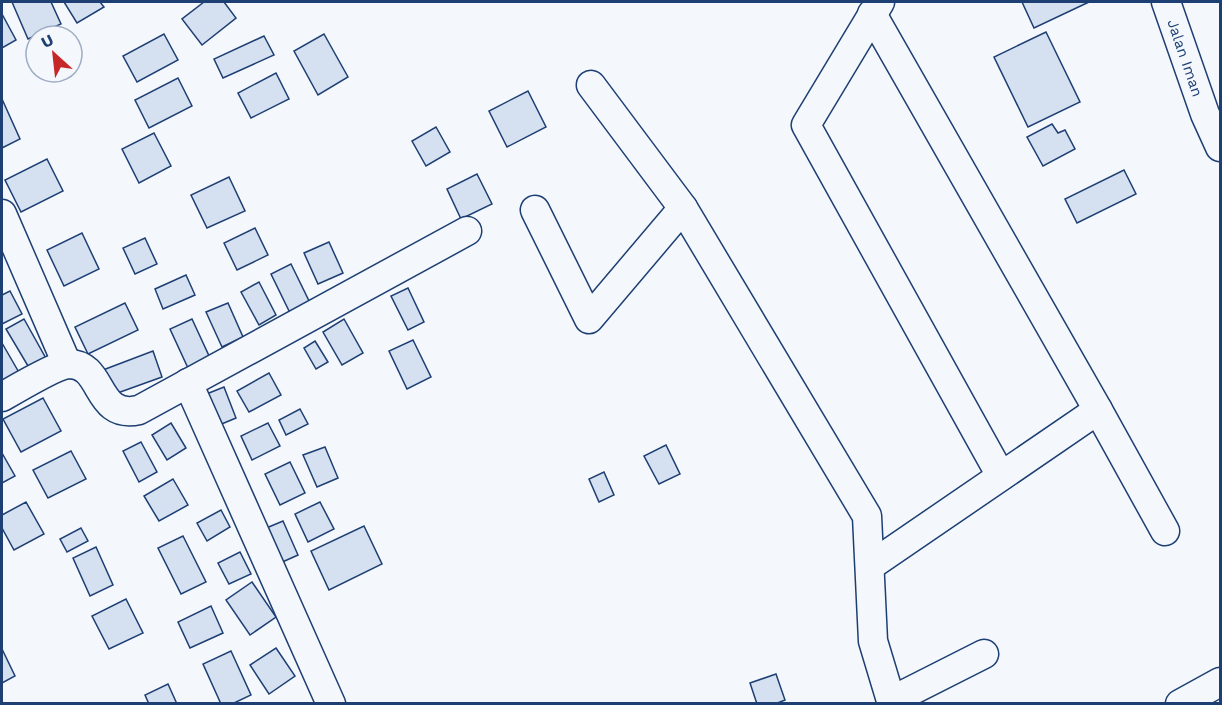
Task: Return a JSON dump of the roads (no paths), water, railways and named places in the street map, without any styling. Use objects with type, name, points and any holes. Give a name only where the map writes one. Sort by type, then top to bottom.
[{"type":"street","name":"Jalan Iman","points":[[1166,2],[1204,114],[1221,147]]},
{"type":"street","points":[[876,8],[1165,531]]},
{"type":"street","points":[[876,8],[806,125],[1001,476]]},
{"type":"street","points":[[591,85],[683,208],[867,516],[873,641],[891,702],[984,654]]},
{"type":"street","points":[[535,210],[589,319],[683,208]]},
{"type":"street","points":[[2,214],[67,364]]},
{"type":"street","points":[[2,397],[67,364],[80,366],[90,373],[108,403],[119,411],[139,410],[467,231]]},
{"type":"street","points":[[188,383],[327,701]]},
{"type":"street","points":[[870,566],[1098,410]]},
{"type":"street","points":[[1180,704],[1221,682]]}]
